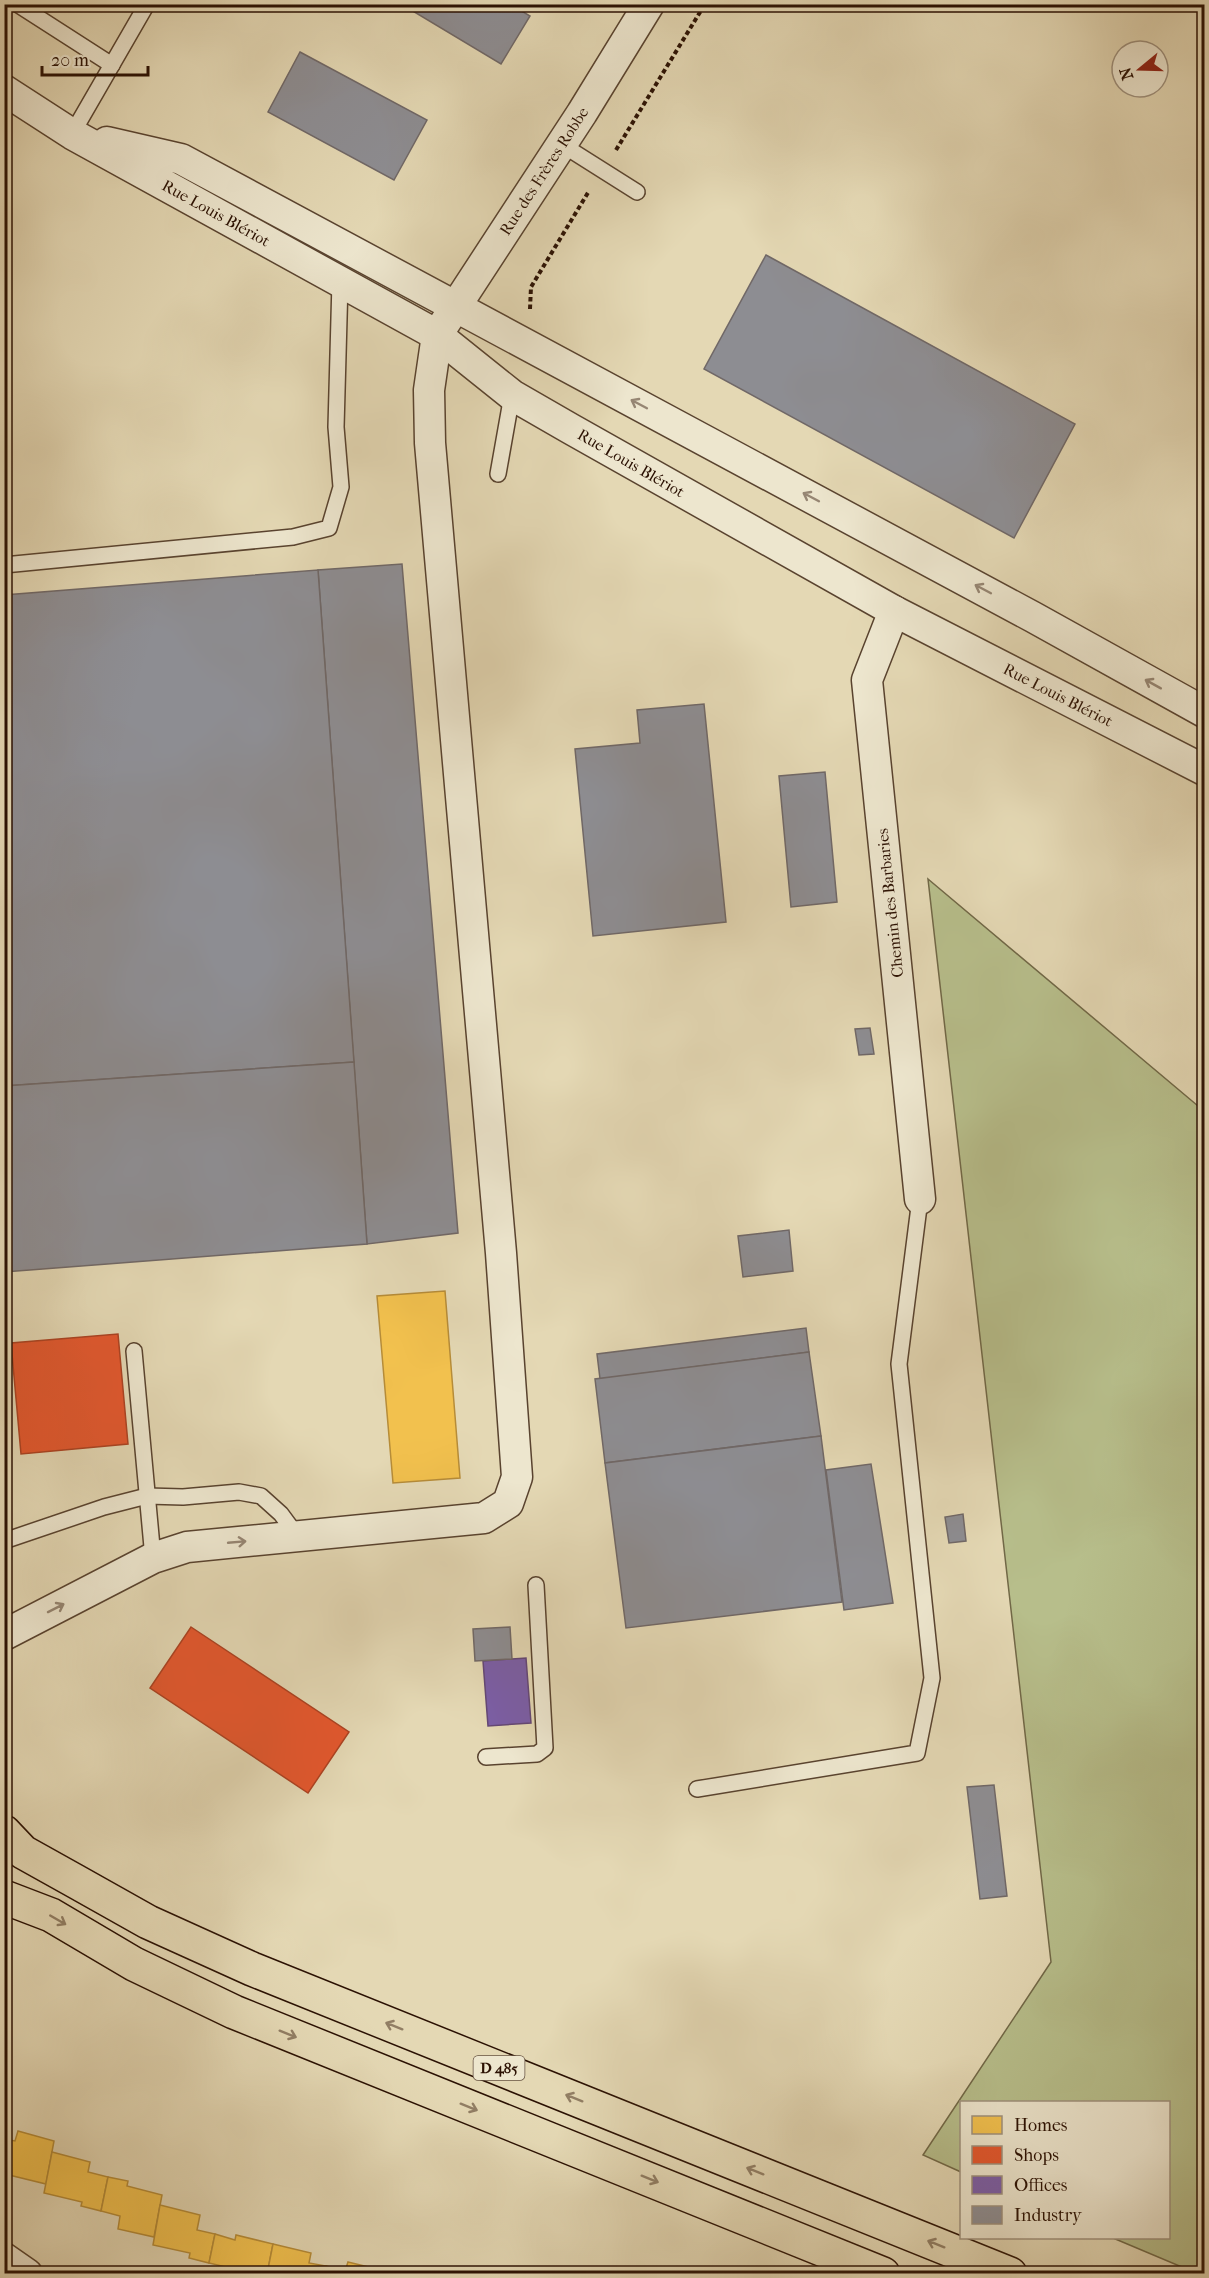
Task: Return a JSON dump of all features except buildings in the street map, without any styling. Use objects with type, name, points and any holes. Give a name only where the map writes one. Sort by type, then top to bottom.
[{"type":"highway","name":"D 485","points":[[4,1832],[23,1852],[148,1922],[252,1969],[1010,2274]]},
{"type":"highway","points":[[4,1897],[51,1915],[134,1964],[234,2012],[883,2274]]},
{"type":"street","name":"Rue des Frères Robbe","points":[[437,335],[649,4]]},
{"type":"street","name":"Rue Louis Blériot","points":[[4,90],[72,134],[437,335],[512,395],[894,611],[1204,770]]},
{"type":"street","name":"Rue Louis Blériot","points":[[72,134],[181,159],[1033,616],[1204,712]]},
{"type":"street","points":[[4,1635],[153,1558],[187,1547],[484,1518],[508,1503],[517,1477],[501,1253],[430,443],[429,390],[437,335]]},
{"type":"street","name":"Chemin des Barbaries","points":[[894,611],[867,680],[920,1199]]},
{"type":"street","points":[[4,2258],[27,2274]]},
{"type":"lane","points":[[17,4],[112,65]]},
{"type":"lane","points":[[72,134],[147,4]]},
{"type":"lane","points":[[561,144],[637,192]]},
{"type":"lane","points":[[4,565],[293,537],[329,528],[341,487],[336,427],[340,282]]},
{"type":"lane","points":[[498,474],[512,395]]},
{"type":"lane","points":[[698,1789],[917,1753],[932,1678],[899,1364],[920,1199]]},
{"type":"lane","points":[[134,1351],[153,1558]]},
{"type":"lane","points":[[4,1541],[104,1507],[147,1496],[183,1497],[239,1492],[261,1496],[281,1514],[298,1537]]},
{"type":"lane","points":[[486,1757],[537,1754],[545,1748],[536,1585]]},
{"type":"path","points":[[530,313],[531,287],[705,4]]},
{"type":"green space","points":[[928,879],[1204,1111],[1204,2273],[1196,2273],[1115,2239],[1170,2239],[1170,2101],[960,2101],[960,2172],[923,2155],[1051,1962]]}]
